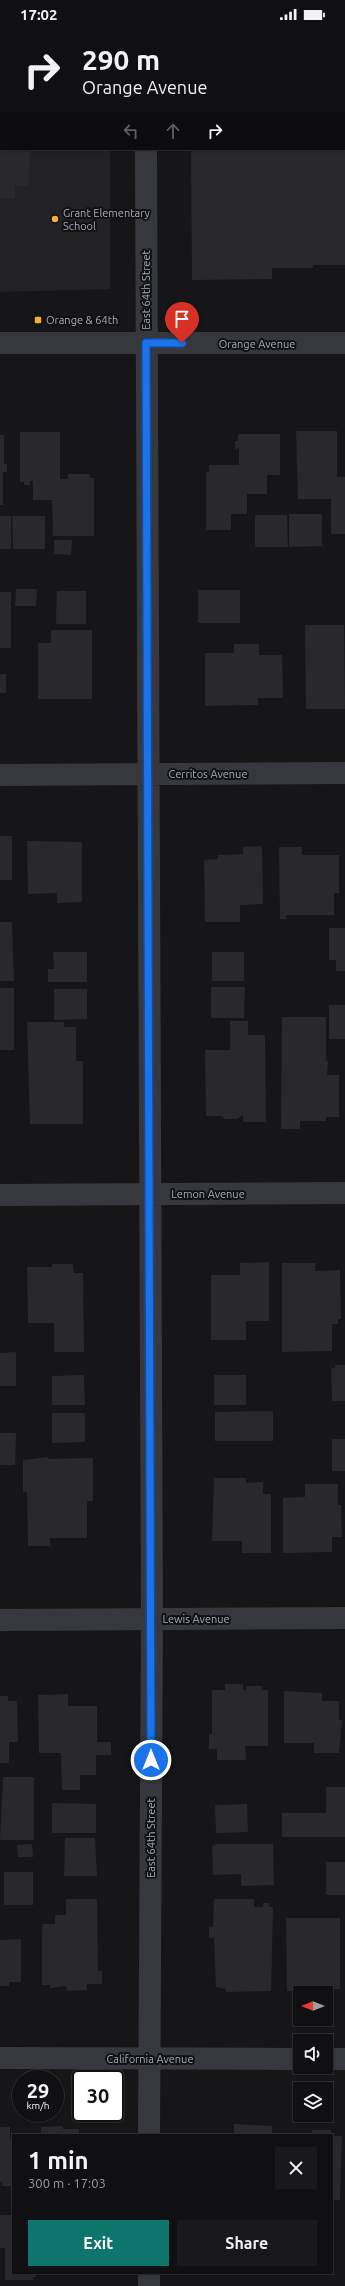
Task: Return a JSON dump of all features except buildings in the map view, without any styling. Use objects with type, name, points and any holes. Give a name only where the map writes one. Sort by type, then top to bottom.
[{"type":"street","name":"East 64th Street","points":[[146,150],[147,774],[151,1194],[152,1619],[149,2134]]},
{"type":"street","name":"Orange Avenue","points":[[0,343],[345,343]]},
{"type":"street","name":"Cerritos Avenue","points":[[0,775],[345,773]]},
{"type":"street","name":"Lemon Avenue","points":[[0,1195],[345,1193]]},
{"type":"street","name":"Lewis Avenue","points":[[0,1620],[345,1618]]},
{"type":"street","name":"California Avenue","points":[[0,2058],[293,2059]]},
{"type":"street","points":[[333,2059],[345,2060]]},
{"type":"street","points":[[149,2274],[149,2286]]},
{"type":"shaded area","name":"Grant Elementary School","points":[[0,150],[110,150],[110,289],[0,292]]},
{"type":"place","name":"Grant Elementary School","points":[[55,219]]},
{"type":"place","name":"Orange & 64th","points":[[38,320]]},
{"type":"route","points":[[151,1760],[151,1210],[147,774],[146,343],[182,343]]}]
